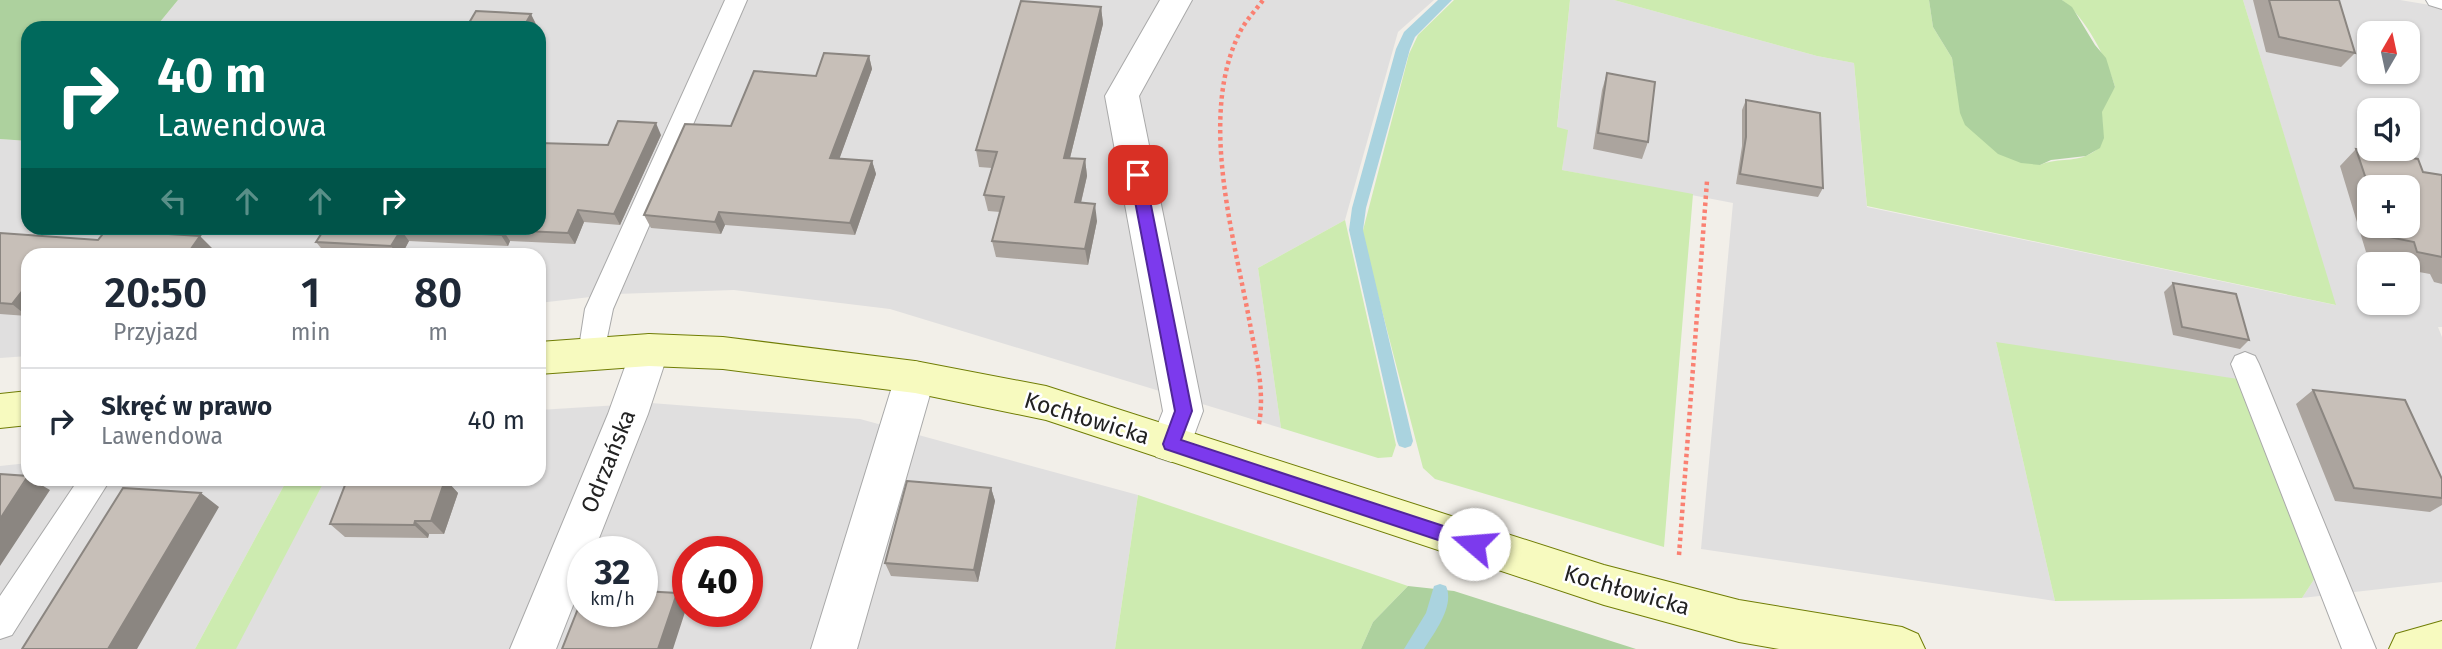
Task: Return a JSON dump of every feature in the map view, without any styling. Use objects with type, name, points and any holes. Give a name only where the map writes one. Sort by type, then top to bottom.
[{"type":"street","points":[[1171,444],[1183,411],[1122,96],[1176,0]]},
{"type":"street","name":"Kochłowicka","points":[[546,357],[649,349],[792,359],[915,377],[1046,402],[1604,585],[1739,621],[1902,649]]},
{"type":"street","name":"Odrzańska","points":[[533,649],[628,414],[649,349]]},
{"type":"street","points":[[834,649],[915,377]]},
{"type":"street","points":[[0,411],[21,409]]},
{"type":"street","points":[[2412,649],[2442,643]]},
{"type":"lane","points":[[592,354],[599,309],[736,0]]},
{"type":"lane","points":[[2245,364],[2359,649]]},
{"type":"lane","points":[[0,624],[91,486]]},
{"type":"path","points":[[1245,468],[1262,403],[1225,181],[1221,107],[1223,86],[1240,33],[1263,0]]},
{"type":"path","points":[[1675,605],[1707,181]]},
{"type":"shaded area","points":[[178,0],[1434,0],[1398,32],[1345,220],[1258,268],[1281,428],[890,309],[734,290],[616,294],[546,302],[546,248],[21,248],[21,356],[0,358],[0,139],[21,140],[21,235],[546,235],[546,21],[161,21]]},
{"type":"shaded area","points":[[1570,0],[1614,0],[1817,56],[1854,63],[1867,207],[2335,305],[2243,0],[2400,0],[2442,7],[2442,327],[2438,327],[2442,337],[2442,582],[2302,598],[2315,578],[1996,342],[2055,601],[1701,549],[1733,203],[1562,170],[1567,131],[1557,128]]},
{"type":"shaded area","points":[[651,403],[860,419],[1138,495],[1115,649],[234,649],[322,486],[546,486],[546,410]]},
{"type":"shaded area","points":[[21,464],[21,486],[284,486],[195,649],[0,649],[0,466]]},
{"type":"green space","points":[[0,0],[178,0],[161,21],[21,21],[21,140],[0,139]]},
{"type":"green space","points":[[1454,0],[1570,0],[1557,127],[1568,130],[1562,170],[1693,194],[1664,547],[1435,479],[1423,468],[1362,234],[1409,54],[1418,35]]},
{"type":"green space","points":[[1614,0],[1929,0],[1933,27],[1952,58],[1958,95],[2040,165],[2083,157],[2099,147],[2103,136],[2103,109],[2115,87],[2094,40],[2079,17],[2062,0],[2243,0],[2336,305],[1867,206],[1854,63],[1817,56]]},
{"type":"green space","points":[[1929,0],[2062,0],[2072,7],[2106,58],[2115,87],[2102,112],[2104,138],[2100,148],[2086,156],[2051,160],[2040,165],[2021,163],[1998,154],[1965,125],[1960,113],[1952,58],[1933,27]]},
{"type":"green space","points":[[1345,220],[1396,445],[1392,457],[1378,458],[1281,428],[1258,268]]},
{"type":"green space","points":[[1996,342],[2238,379],[2315,578],[2302,598],[2055,601]]},
{"type":"green space","points":[[284,486],[322,486],[236,649],[195,649]]},
{"type":"green space","points":[[1138,495],[1408,586],[1373,622],[1361,649],[1115,649]]},
{"type":"green space","points":[[1408,586],[1454,591],[1636,649],[1361,649],[1373,622]]},
{"type":"building","points":[[2269,0],[2339,0],[2355,53],[2279,37]]},
{"type":"building","points":[[1021,1],[1101,7],[1064,158],[1085,159],[1075,202],[1095,204],[1085,249],[992,241],[1004,197],[984,195],[997,152],[976,150]]},
{"type":"building","points":[[476,11],[531,14],[527,21],[470,21]]},
{"type":"building","points":[[824,53],[869,56],[830,158],[872,161],[850,223],[719,212],[715,222],[644,215],[685,124],[731,126],[754,71],[816,76]]},
{"type":"building","points":[[1607,73],[1655,82],[1648,142],[1598,133]]},
{"type":"building","points":[[1746,100],[1820,113],[1823,188],[1740,174],[1746,137]]},
{"type":"building","points":[[618,121],[656,123],[614,214],[578,210],[568,233],[546,232],[546,143],[608,145]]},
{"type":"building","points":[[2360,161],[2419,161],[2423,172],[2442,175],[2442,257],[2417,252],[2414,242],[2394,238],[2420,238],[2420,175],[2365,175]]},
{"type":"building","points":[[0,233],[98,240],[102,235],[200,236],[192,248],[21,248],[21,293],[12,304],[0,303]]},
{"type":"building","points":[[320,235],[398,235],[391,246],[316,242]]},
{"type":"building","points":[[2173,283],[2236,294],[2249,340],[2182,327]]},
{"type":"building","points":[[2313,390],[2405,400],[2442,479],[2442,498],[2354,488]]},
{"type":"building","points":[[0,474],[21,476],[21,486],[0,519]]},
{"type":"building","points":[[907,481],[991,488],[974,570],[885,563]]},
{"type":"building","points":[[345,486],[443,486],[431,521],[415,521],[414,525],[330,524]]},
{"type":"building","points":[[123,488],[201,493],[108,649],[22,649]]},
{"type":"building","points":[[658,592],[672,593],[672,608],[658,649],[562,649],[571,627],[658,627]]},
{"type":"waterway","points":[[1405,441],[1356,230],[1359,208],[1403,49],[1409,35],[1446,0]]},
{"type":"waterway","points":[[1413,649],[1434,616],[1440,592]]},
{"type":"route","points":[[1138,175],[1183,411],[1171,444],[1474,544]]}]
